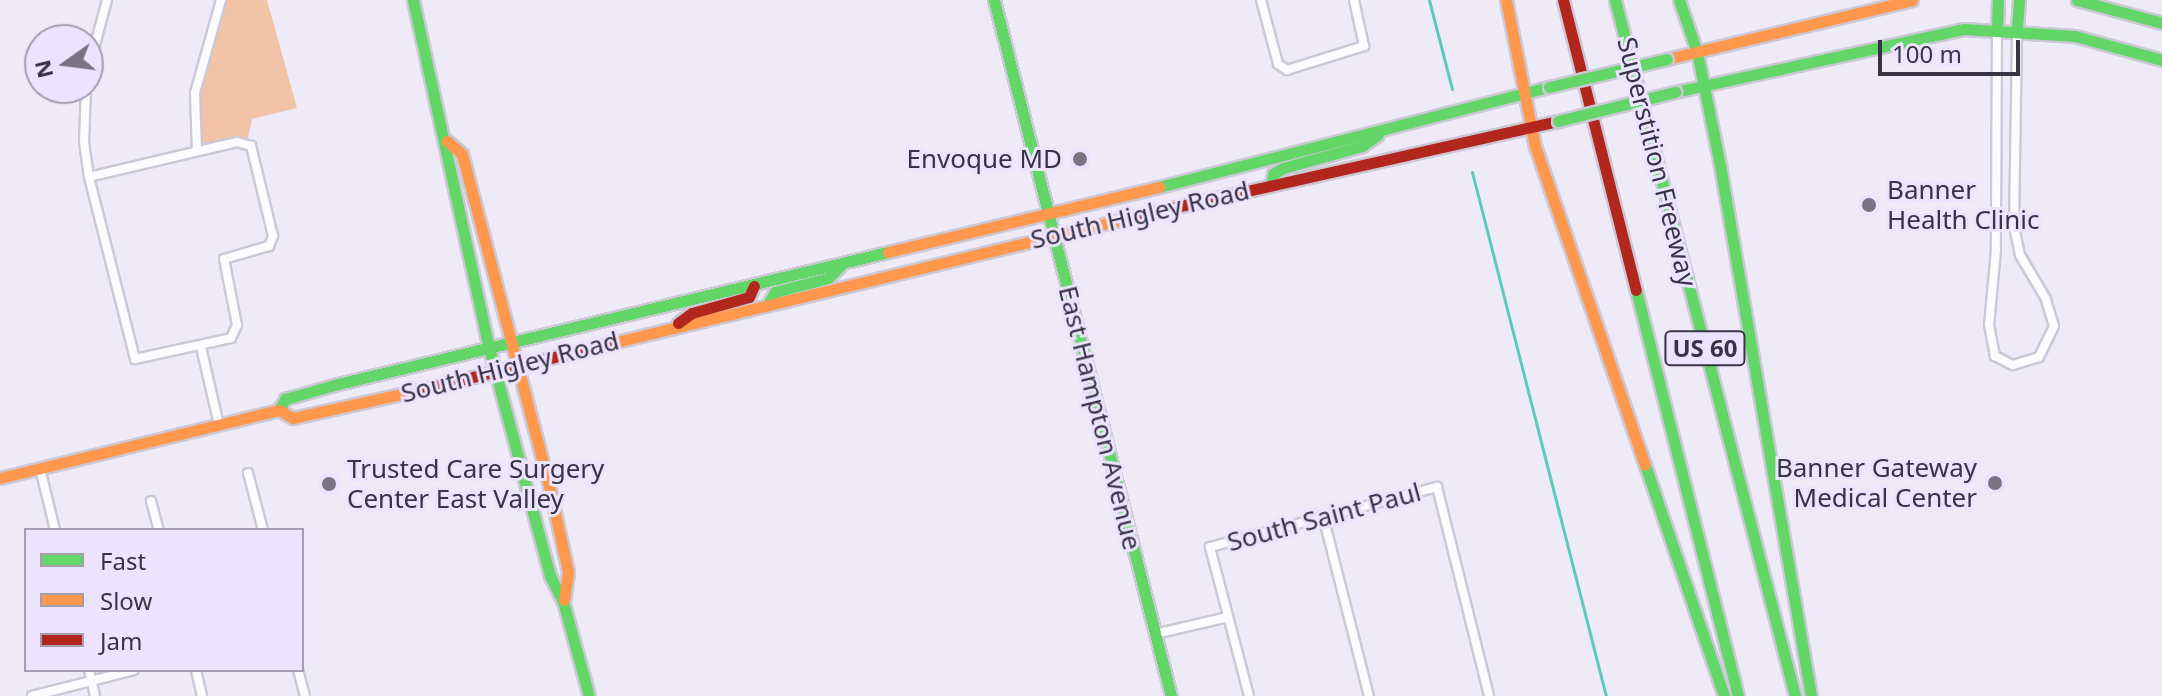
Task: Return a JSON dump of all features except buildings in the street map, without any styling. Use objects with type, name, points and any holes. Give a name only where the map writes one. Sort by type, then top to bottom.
[{"type":"main road","points":[[413,0],[447,141],[445,165],[489,348],[550,576],[563,601],[589,696]]},
{"type":"main road","name":"East Hampton Avenue","points":[[994,0],[1171,696]]},
{"type":"main road","points":[[1506,0],[1529,127],[1724,696]]},
{"type":"main road","name":"Superstition Freeway","points":[[1563,0],[1738,696]]},
{"type":"main road","name":"Superstition Freeway","points":[[1615,0],[1795,696]]},
{"type":"main road","points":[[1679,0],[1697,52],[1704,86],[1811,696]]},
{"type":"main road","name":"South Higley Road","points":[[279,410],[285,399],[512,342],[1048,215],[1522,93],[1912,0]]},
{"type":"main road","points":[[1998,0],[2006,28]]},
{"type":"main road","points":[[2006,28],[2019,0]]},
{"type":"main road","points":[[2077,0],[2162,23]]},
{"type":"main road","name":"South Higley Road","points":[[0,478],[279,410],[293,418],[1272,184],[1558,121],[1909,37],[2006,28],[2087,38],[2162,60]]},
{"type":"main road","points":[[1272,184],[1273,174],[1283,168],[1362,146],[1385,130]]},
{"type":"main road","points":[[447,141],[462,154],[518,365],[568,572],[563,601]]},
{"type":"main road","points":[[768,304],[775,292],[828,278],[842,265]]},
{"type":"main road","points":[[671,328],[692,313],[749,297],[754,286]]},
{"type":"street","points":[[101,24],[107,0]]},
{"type":"street","points":[[197,151],[195,93],[221,0]]},
{"type":"street","points":[[1261,0],[1282,70],[1364,46],[1354,0]]},
{"type":"street","points":[[2006,28],[2014,227],[2020,255],[2046,299],[2054,326],[2039,357],[2013,365],[1995,356],[1989,325],[1996,250],[2006,28]]},
{"type":"street","points":[[85,104],[84,142],[89,177],[135,359],[201,347],[235,334],[224,259],[269,246],[273,236],[247,142],[89,177]]},
{"type":"street","points":[[201,347],[219,425]]},
{"type":"street","points":[[40,468],[55,528]]},
{"type":"street","points":[[248,473],[262,528]]},
{"type":"street","name":"South Saint Paul","points":[[1228,617],[1210,547],[1437,487],[1489,696]]},
{"type":"street","points":[[151,501],[158,528]]},
{"type":"street","points":[[1323,516],[1369,696]]},
{"type":"street","points":[[1155,634],[1228,617],[1249,696]]},
{"type":"street","points":[[89,672],[95,696]]},
{"type":"street","points":[[32,696],[125,672]]},
{"type":"street","points":[[196,672],[202,696]]},
{"type":"street","points":[[299,672],[305,696]]},
{"type":"shaded area","points":[[221,0],[267,0],[297,108],[252,119],[247,142],[197,151],[195,93]]},
{"type":"waterway","points":[[1429,0],[1452,89]]},
{"type":"waterway","points":[[1472,172],[1606,696]]},
{"type":"traffic: fast","points":[[413,0],[489,348],[550,576],[563,601],[589,696]]},
{"type":"traffic: fast","points":[[994,0],[1171,696]]},
{"type":"traffic: fast","points":[[1615,0],[1795,696]]},
{"type":"traffic: fast","points":[[1679,0],[1697,52],[1720,165],[1811,696]]},
{"type":"traffic: fast","points":[[1997,27],[1998,0]]},
{"type":"traffic: fast","points":[[2017,29],[2019,0]]},
{"type":"traffic: fast","points":[[2077,0],[2162,23]]},
{"type":"traffic: fast","points":[[1675,92],[1964,29],[2075,36],[2162,60]]},
{"type":"traffic: fast","points":[[1549,87],[1667,59]]},
{"type":"traffic: fast","points":[[1159,187],[1549,87]]},
{"type":"traffic: fast","points":[[1558,121],[1675,92]]},
{"type":"traffic: fast","points":[[1272,184],[1273,174],[1283,168],[1362,146],[1378,135]]},
{"type":"traffic: fast","points":[[279,410],[285,399],[338,384],[888,252]]},
{"type":"traffic: fast","points":[[768,304],[775,292],[828,278],[841,265]]},
{"type":"traffic: fast","points":[[1636,290],[1738,696]]},
{"type":"traffic: fast","points":[[1645,465],[1724,696]]},
{"type":"traffic: slow","points":[[1506,0],[1535,146],[1645,465]]},
{"type":"traffic: slow","points":[[1667,59],[1912,0]]},
{"type":"traffic: slow","points":[[447,141],[462,154],[549,486],[568,572],[564,600]]},
{"type":"traffic: slow","points":[[888,252],[1159,187]]},
{"type":"traffic: slow","points":[[612,343],[1141,215]]},
{"type":"traffic: slow","points":[[0,478],[279,410],[293,418],[419,390]]},
{"type":"traffic: jam","points":[[1563,0],[1636,290]]},
{"type":"traffic: jam","points":[[1141,215],[1558,121]]},
{"type":"traffic: jam","points":[[678,323],[692,313],[749,297],[754,286]]},
{"type":"traffic: jam","points":[[419,390],[612,343]]},
{"type":"place","name":"Envoque MD","points":[[1080,159]]},
{"type":"place","name":"Banner Health Clinic","points":[[1869,205]]},
{"type":"place","name":"Banner Gateway Medical Center","points":[[1995,483]]},
{"type":"place","name":"Trusted Care Surgery Center East Valley","points":[[329,484]]}]
